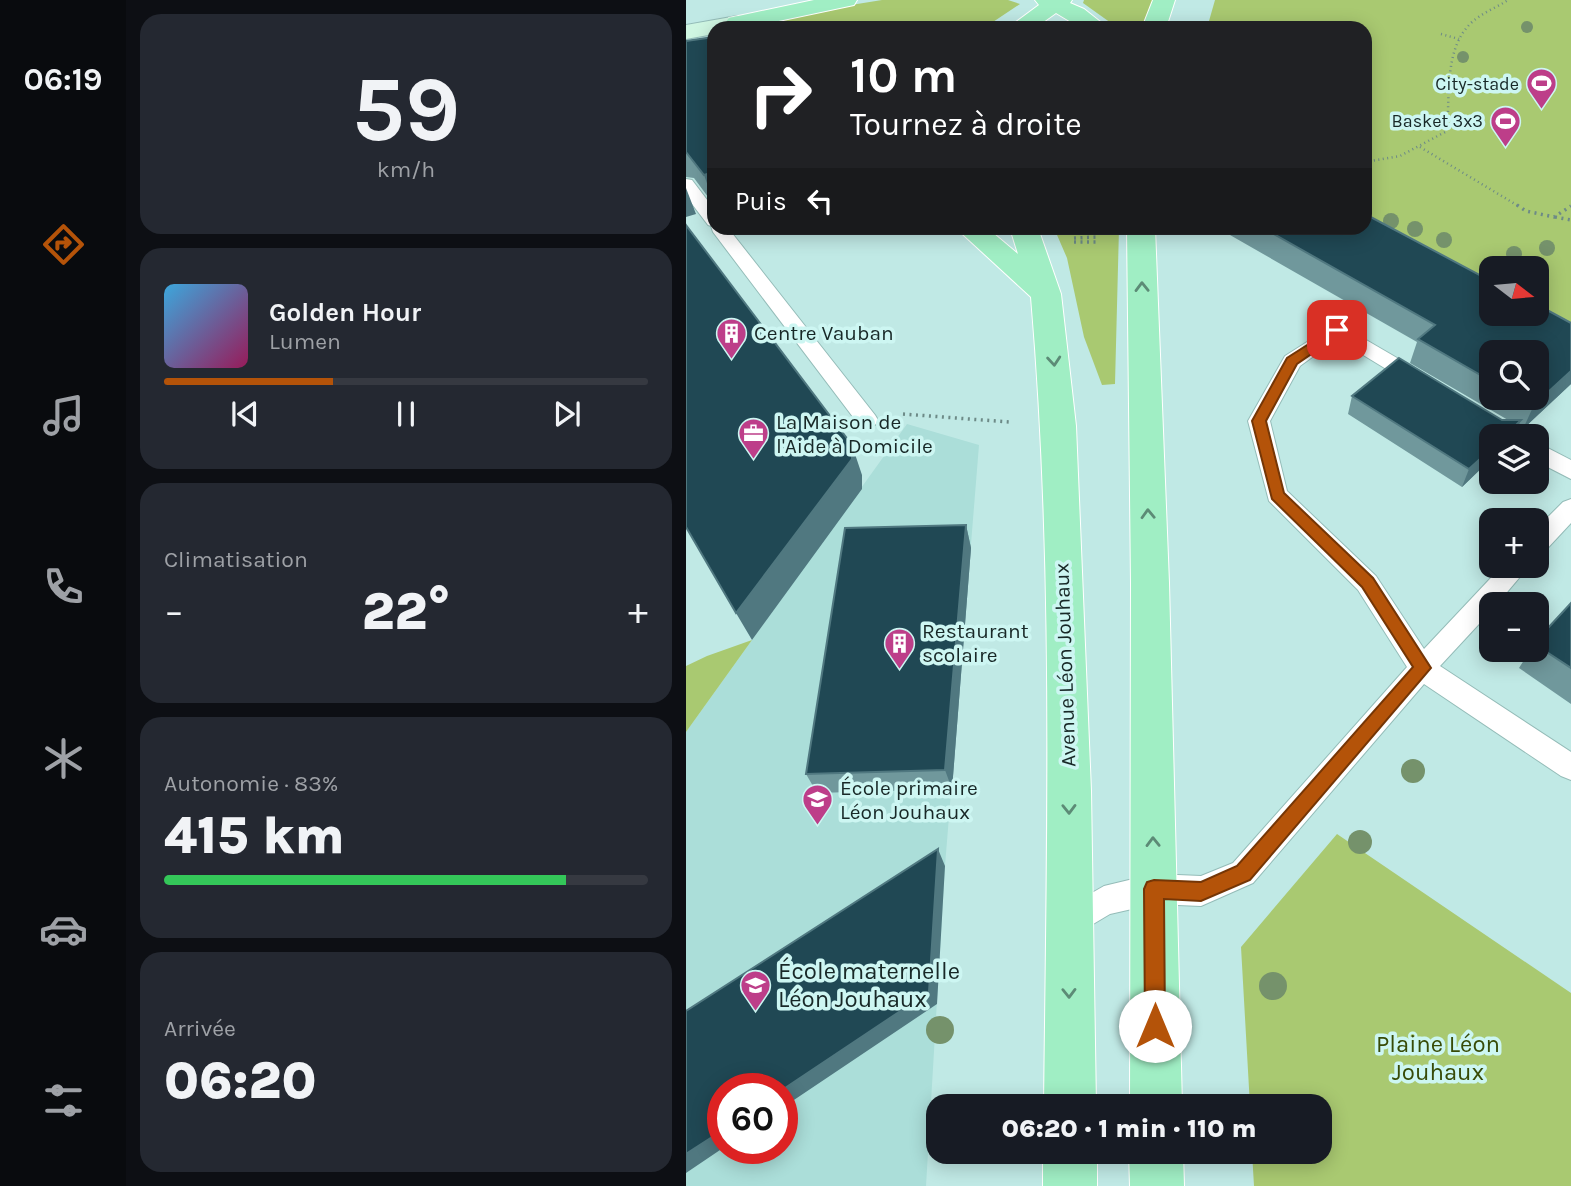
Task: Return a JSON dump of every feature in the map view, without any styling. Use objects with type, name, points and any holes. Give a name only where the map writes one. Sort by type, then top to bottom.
[{"type":"main road","points":[[758,21],[846,0]]},
{"type":"main road","points":[[1156,21],[1164,0]]},
{"type":"main road","points":[[1029,21],[1054,1],[1085,21]]},
{"type":"main road","points":[[720,5],[737,21]]},
{"type":"main road","points":[[978,235],[1046,294]]},
{"type":"main road","name":"Avenue Léon Jouhaux","points":[[1026,235],[1046,294],[1059,426],[1069,791],[1070,1094]]},
{"type":"main road","points":[[1141,235],[1150,583],[1156,1094]]},
{"type":"main road","points":[[1070,1164],[1070,1186]]},
{"type":"main road","points":[[1156,1164],[1157,1186]]},
{"type":"street","points":[[686,33],[707,30]]},
{"type":"lane","points":[[686,184],[707,212]]},
{"type":"lane","points":[[724,235],[867,420]]},
{"type":"lane","points":[[1443,394],[1337,330],[1292,361],[1259,421],[1277,495],[1367,583],[1422,668],[1571,767]]},
{"type":"lane","points":[[1549,458],[1571,471]]},
{"type":"lane","points":[[1549,531],[1571,508]]},
{"type":"lane","points":[[1068,924],[1104,901],[1154,889],[1201,891],[1243,873],[1422,668],[1506,578]]},
{"type":"path","points":[[1372,161],[1400,156],[1447,131],[1452,96],[1451,62],[1459,39],[1469,25],[1508,0]]},
{"type":"path","points":[[1441,34],[1459,39]]},
{"type":"path","points":[[1420,147],[1526,211],[1571,220]]},
{"type":"path","points":[[1554,217],[1571,206]]},
{"type":"path","points":[[891,414],[1059,426]]},
{"type":"shaded area","name":"École primaire Léon Jouhaux","points":[[907,424],[979,445],[945,866],[931,1094],[926,1094],[926,1186],[686,1186],[686,732]]},
{"type":"green space","points":[[882,0],[1008,0],[1020,4],[994,21],[782,19],[789,15]]},
{"type":"green space","points":[[1084,0],[1154,0],[1146,21],[1108,21],[1083,3]]},
{"type":"green space","points":[[1215,0],[1571,0],[1571,352],[1548,326],[1549,256],[1479,256],[1479,301],[1372,232],[1372,21],[1209,21]]},
{"type":"green space","points":[[1057,235],[1119,235],[1115,384],[1102,385],[1084,337],[1067,258]]},
{"type":"green space","points":[[752,640],[686,732],[686,666]]},
{"type":"green space","name":"Plaine Léon Jouhaux","points":[[1337,834],[1571,993],[1571,1186],[1254,1186],[1253,1164],[1332,1164],[1332,1094],[1249,1094],[1241,947]]},
{"type":"building","points":[[707,38],[707,174],[704,175],[686,152],[686,41]]},
{"type":"building","points":[[1372,218],[1479,275],[1479,326],[1549,326],[1549,311],[1571,323],[1571,371],[1549,391],[1549,340],[1479,340],[1479,374],[1418,339],[1435,325],[1275,235],[1372,235]]},
{"type":"building","name":"Centre Vauban","points":[[686,225],[852,445],[852,459],[736,613],[686,527]]},
{"type":"building","points":[[1399,358],[1479,406],[1479,410],[1485,410],[1502,420],[1521,420],[1517,424],[1479,424],[1479,460],[1469,469],[1352,396]]},
{"type":"building","name":"Restaurant scolaire","points":[[966,525],[945,770],[806,774],[845,528]]},
{"type":"building","points":[[1571,603],[1571,668],[1549,654],[1549,627]]},
{"type":"building","points":[[938,849],[929,992],[798,1079],[798,1073],[707,1073],[707,1140],[686,1154],[686,1011]]},
{"type":"place","name":"City-stade","points":[[1542,111]]},
{"type":"place","name":"Basket 3x3","points":[[1506,148]]},
{"type":"place","name":"Centre Vauban","points":[[731,360]]},
{"type":"place","name":"La Maison de l'Aide à Domicile","points":[[753,461]]},
{"type":"place","name":"Restaurant scolaire","points":[[899,670]]},
{"type":"place","name":"École primaire Léon Jouhaux","points":[[817,827]]},
{"type":"place","name":"École maternelle Léon Jouhaux","points":[[755,1012]]},
{"type":"route","points":[[1155,1026],[1154,889],[1201,891],[1243,873],[1422,668],[1367,583],[1277,495],[1259,421],[1292,361],[1337,330]]}]
